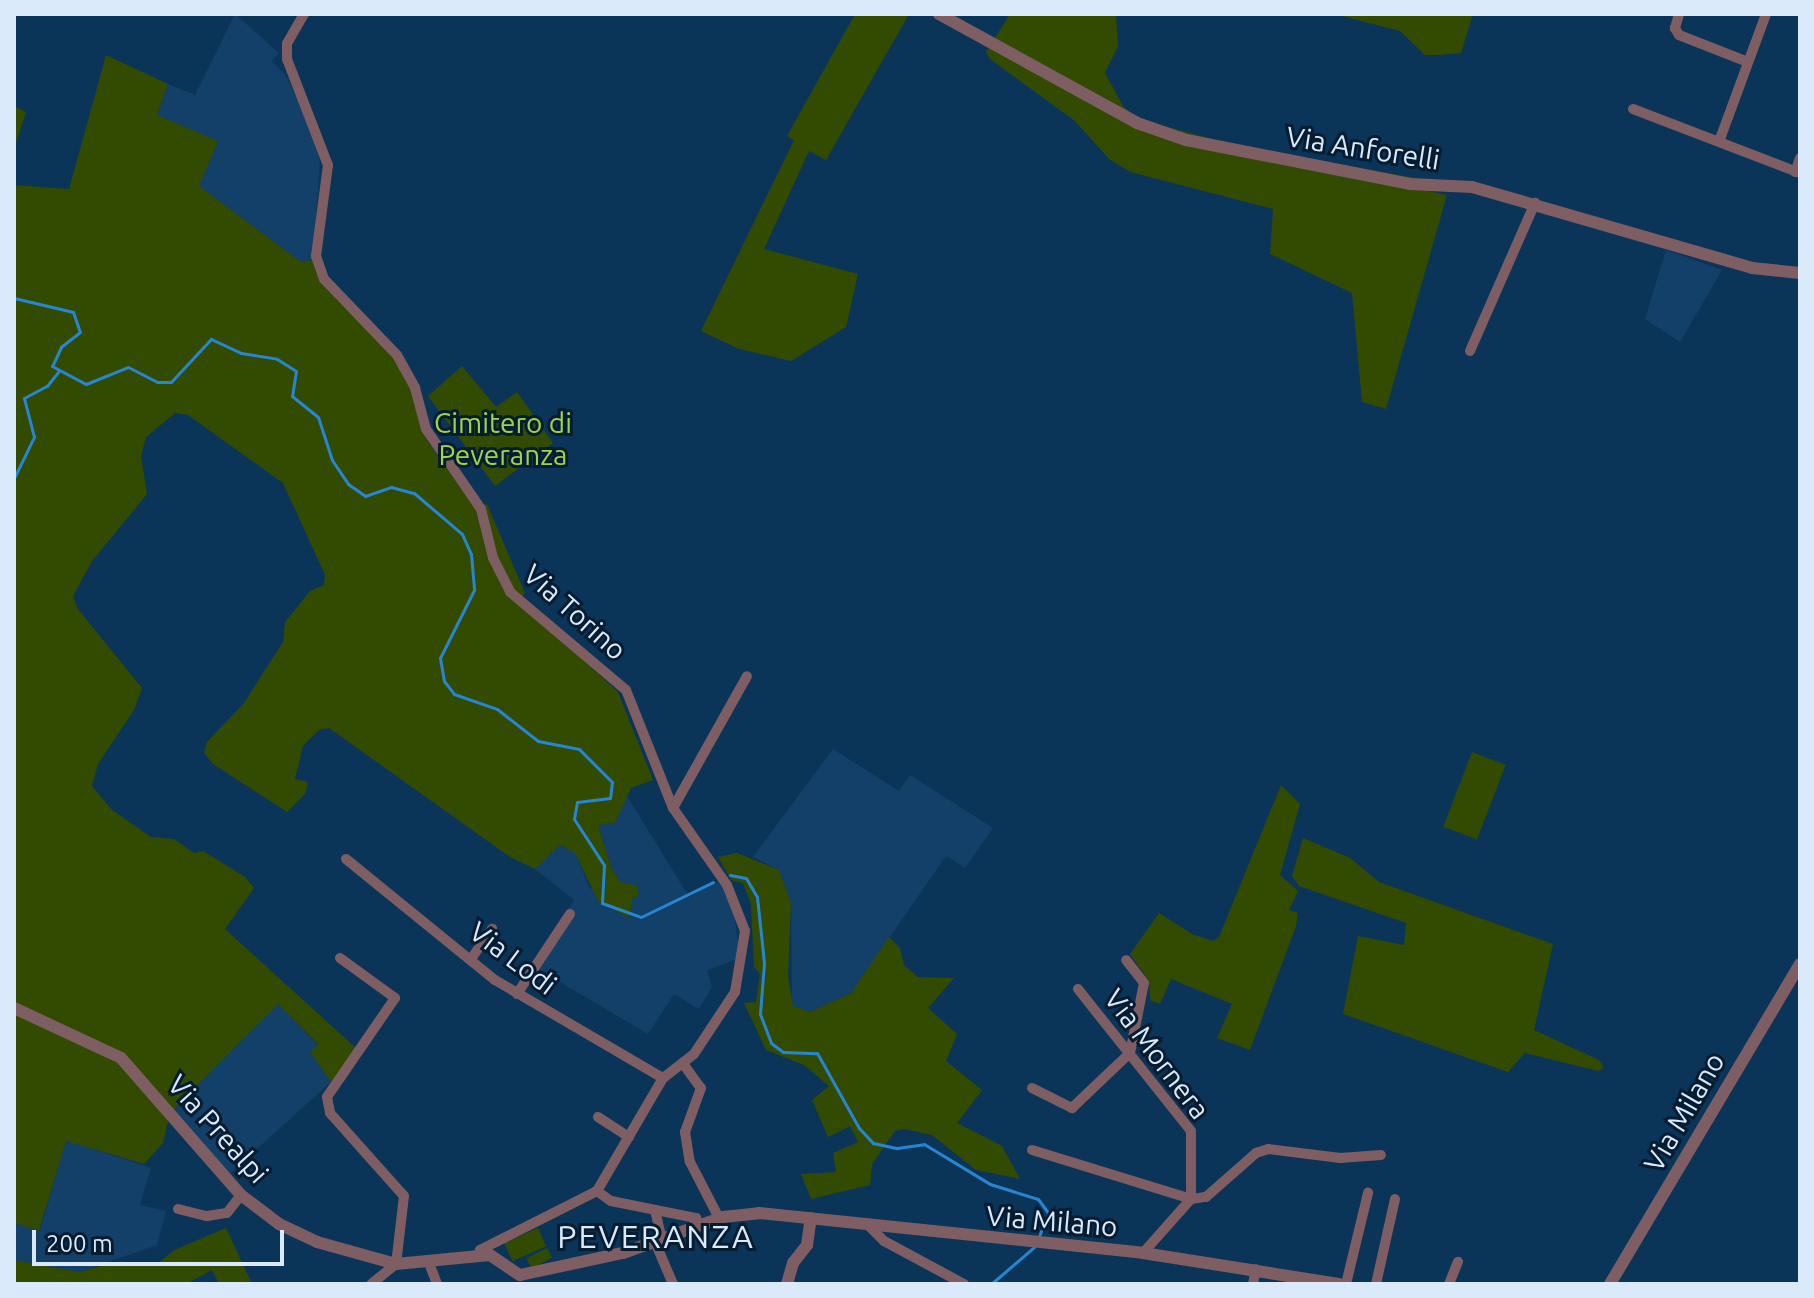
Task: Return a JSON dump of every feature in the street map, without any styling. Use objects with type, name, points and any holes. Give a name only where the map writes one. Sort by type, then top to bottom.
[{"type":"street","name":"Via Torino","points":[[304,14],[287,44],[287,59],[326,154],[328,178],[316,256],[324,279],[397,355],[415,388],[426,429],[481,509],[493,558],[510,592],[626,690],[673,808],[727,885],[745,931],[735,992],[684,1065]]},
{"type":"street","name":"Via Anforelli","points":[[939,14],[1005,55],[1163,133],[1310,166],[1410,184],[1472,187],[1535,203],[1722,261],[1800,273]]},
{"type":"street","points":[[1679,14],[1675,28],[1679,35],[1748,62]]},
{"type":"street","points":[[1720,139],[1766,14]]},
{"type":"street","points":[[1633,109],[1720,139],[1798,172],[1800,158]]},
{"type":"street","points":[[1470,351],[1535,203]]},
{"type":"street","points":[[673,808],[747,676]]},
{"type":"street","name":"Via Lodi","points":[[346,859],[517,994],[663,1078]]},
{"type":"street","points":[[517,994],[570,914]]},
{"type":"street","points":[[471,959],[492,929]]},
{"type":"street","points":[[340,958],[395,998],[330,1089],[326,1105],[404,1196],[396,1264],[372,1284]]},
{"type":"street","points":[[1032,1088],[1072,1108],[1130,1053],[1144,983],[1126,960]]},
{"type":"street","name":"Via Milano","points":[[1610,1284],[1800,964]]},
{"type":"street","name":"Via Mornera","points":[[1078,989],[1191,1131],[1191,1199]]},
{"type":"street","name":"Via Prealpi","points":[[14,1008],[121,1058],[241,1195],[306,1237],[396,1264],[479,1256]]},
{"type":"street","points":[[516,1280],[490,1255],[479,1256],[480,1250],[597,1191],[663,1078],[684,1065],[701,1088],[685,1132],[690,1162],[719,1218]]},
{"type":"street","points":[[598,1117],[629,1137]]},
{"type":"street","points":[[1032,1150],[1191,1199],[1206,1197],[1256,1153],[1268,1149],[1340,1158],[1381,1155]]},
{"type":"street","points":[[597,1191],[611,1201],[696,1218],[699,1225]]},
{"type":"street","points":[[1346,1284],[1368,1193]]},
{"type":"street","points":[[178,1209],[207,1216],[227,1213],[241,1195]]},
{"type":"street","points":[[1143,1253],[1191,1199]]},
{"type":"street","points":[[1376,1284],[1395,1199]]},
{"type":"street","points":[[655,1210],[659,1241],[673,1284]]},
{"type":"street","name":"Via Milano","points":[[516,1280],[659,1241],[719,1218],[759,1213],[1143,1253],[1339,1284]]},
{"type":"street","points":[[787,1284],[793,1263],[807,1245],[811,1218]]},
{"type":"street","points":[[865,1222],[884,1241],[964,1284]]},
{"type":"street","points":[[1449,1284],[1458,1262]]},
{"type":"street","points":[[429,1263],[437,1284]]},
{"type":"street","points":[[1253,1284],[1256,1269]]},
{"type":"shaded area","points":[[235,14],[279,53],[271,61],[285,74],[309,121],[320,160],[313,260],[301,262],[199,186],[157,115],[168,84],[195,95]]},
{"type":"shaded area","points":[[1666,250],[1722,270],[1680,342],[1645,319]]},
{"type":"shaded area","points":[[833,749],[899,791],[910,775],[993,828],[965,868],[946,856],[851,993],[810,1012],[792,1006],[791,903],[779,870],[753,857]]},
{"type":"shaded area","points":[[627,796],[689,897],[721,880],[732,901],[738,942],[738,959],[707,970],[712,987],[699,1009],[674,994],[648,1034],[533,966],[574,900],[535,869],[560,845],[575,852],[589,887],[629,918],[633,897],[612,870],[598,825],[615,823]]},
{"type":"shaded area","points":[[278,1004],[318,1045],[310,1052],[331,1082],[229,1174],[173,1110]]},
{"type":"shaded area","points":[[66,1140],[151,1168],[140,1205],[166,1211],[157,1245],[79,1272],[14,1260],[14,1223],[40,1231]]},
{"type":"green space","points":[[855,14],[909,14],[826,160],[809,151],[764,249],[858,274],[846,327],[791,361],[739,349],[701,331],[794,140],[787,136]]},
{"type":"green space","points":[[1010,14],[1116,14],[1118,46],[1105,73],[1123,106],[1138,119],[1231,144],[1421,179],[1428,191],[1447,195],[1386,409],[1362,402],[1352,293],[1270,254],[1273,209],[1130,172],[1109,159],[1075,121],[990,59],[986,52]]},
{"type":"green space","points":[[1334,14],[1473,14],[1461,53],[1425,55],[1400,31]]},
{"type":"green space","points":[[106,55],[168,84],[157,115],[218,141],[199,186],[301,262],[313,260],[331,294],[392,355],[409,385],[426,439],[475,508],[487,504],[525,593],[519,601],[618,692],[653,780],[631,788],[615,823],[598,825],[612,870],[621,882],[637,886],[639,896],[633,897],[629,918],[598,901],[575,853],[560,845],[535,869],[510,857],[329,728],[319,730],[303,746],[295,779],[308,782],[305,794],[287,812],[213,764],[204,753],[207,742],[244,703],[283,642],[285,622],[310,591],[324,585],[325,575],[283,483],[188,415],[175,413],[146,437],[141,456],[147,494],[92,561],[73,596],[77,608],[142,688],[134,710],[98,764],[92,786],[112,810],[151,837],[174,839],[194,853],[203,851],[245,877],[254,888],[225,929],[357,1049],[331,1082],[310,1052],[318,1044],[278,1004],[170,1113],[163,1143],[144,1164],[66,1141],[39,1231],[14,1223],[14,185],[69,189]]},
{"type":"green space","points":[[14,106],[26,112],[14,149]]},
{"type":"green space","name":"Cimitero di Peveranza","points":[[462,366],[496,407],[517,392],[553,443],[495,486],[428,396]]},
{"type":"green space","points":[[1472,752],[1506,765],[1477,840],[1443,827]]},
{"type":"green space","points":[[1281,785],[1300,804],[1280,875],[1298,891],[1289,910],[1298,913],[1296,926],[1250,1050],[1217,1038],[1232,1004],[1171,979],[1160,1004],[1150,1000],[1149,981],[1130,954],[1159,913],[1192,934],[1213,941],[1219,937]]},
{"type":"green space","points":[[1303,838],[1350,858],[1379,882],[1553,944],[1534,1030],[1599,1060],[1604,1068],[1598,1071],[1525,1053],[1508,1072],[1343,1014],[1358,936],[1404,945],[1406,923],[1299,886],[1292,876]]},
{"type":"green space","points":[[737,853],[779,870],[791,903],[788,976],[793,1006],[810,1012],[851,993],[889,937],[900,948],[904,965],[918,977],[954,978],[928,1008],[957,1034],[946,1061],[982,1090],[957,1123],[1002,1146],[1020,1179],[976,1170],[932,1135],[904,1129],[895,1131],[872,1164],[870,1185],[811,1199],[801,1174],[836,1172],[833,1153],[858,1142],[850,1126],[828,1137],[812,1100],[829,1086],[804,1065],[766,1050],[744,1003],[756,1002],[760,974],[754,967],[751,904],[743,883],[731,880],[718,857]]},
{"type":"green space","points":[[226,1228],[252,1284],[219,1284],[212,1270],[186,1284],[14,1284],[14,1260],[79,1272],[114,1262],[156,1265],[174,1250]]},
{"type":"green space","points":[[538,1228],[546,1246],[512,1261],[504,1243]]},
{"type":"green space","points":[[547,1248],[552,1258],[532,1268],[527,1258]]},
{"type":"waterway","points":[[14,298],[73,312],[80,332],[61,347],[52,366],[86,384],[128,367],[157,382],[171,382],[211,339],[241,353],[277,359],[296,371],[292,396],[318,417],[332,460],[348,484],[365,496],[391,487],[414,493],[462,534],[471,554],[474,590],[440,658],[444,681],[454,694],[497,709],[538,741],[579,749],[612,782],[610,798],[577,802],[574,819],[604,865],[602,903],[641,917],[713,882]]},
{"type":"waterway","points":[[14,478],[34,437],[24,398],[47,386],[58,372]]},
{"type":"waterway","points":[[730,875],[746,878],[757,897],[764,963],[760,1014],[771,1043],[783,1052],[817,1053],[859,1128],[873,1143],[897,1148],[924,1144],[990,1184],[1038,1199],[1048,1213],[1039,1237]]},
{"type":"waterway","points":[[991,1284],[1034,1247]]},
{"type":"district","name":"PEVERANZA","points":[[656,1236]]}]
